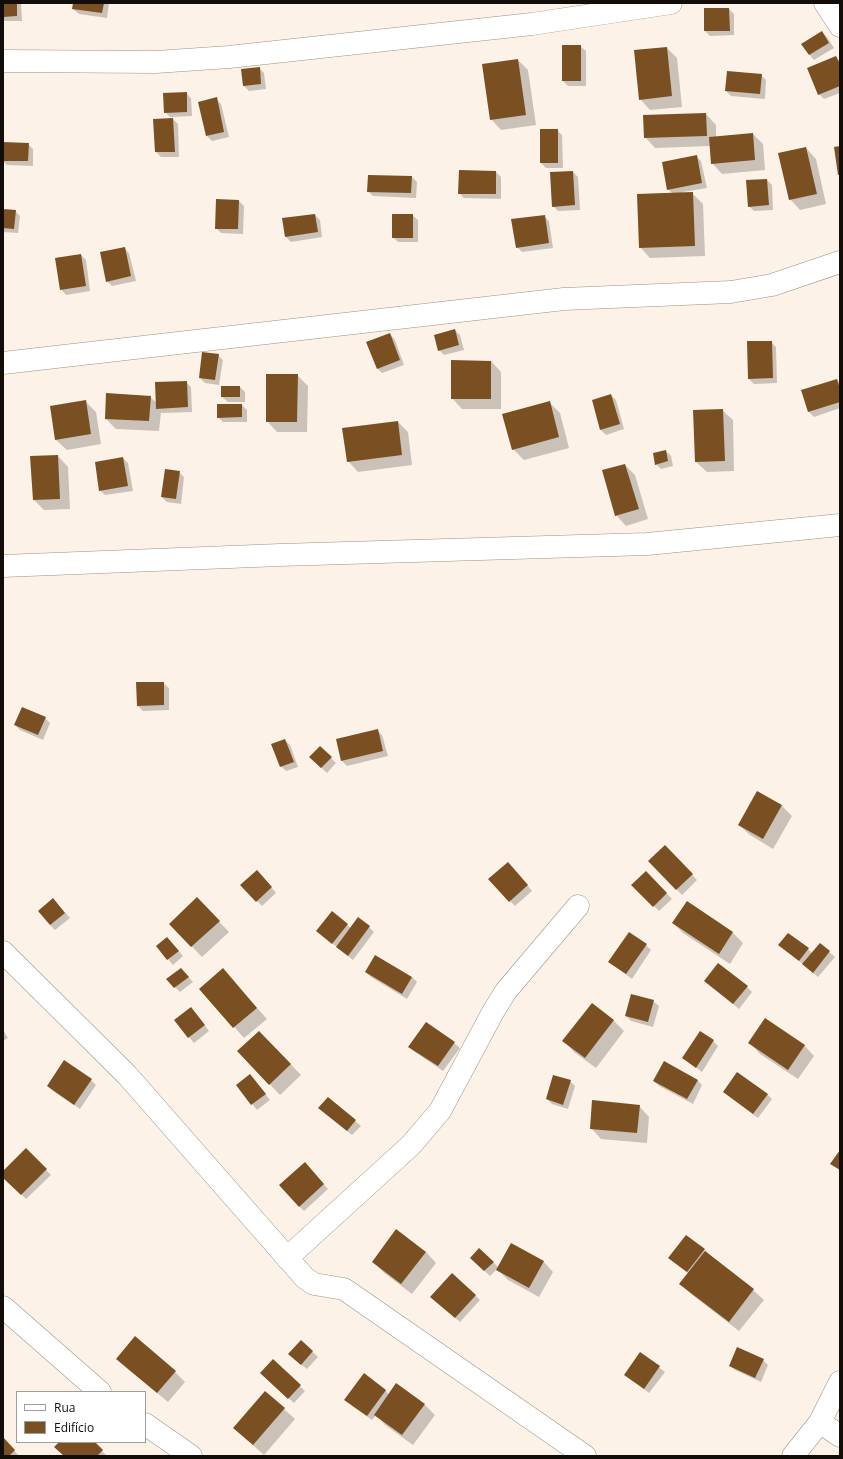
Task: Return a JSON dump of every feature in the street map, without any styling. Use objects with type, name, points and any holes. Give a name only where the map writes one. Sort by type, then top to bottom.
[{"type":"street","points":[[3,61],[156,62],[229,57],[532,24],[671,3]]},
{"type":"street","points":[[825,3],[840,26]]},
{"type":"street","points":[[3,363],[564,299],[730,292],[772,285],[840,262]]},
{"type":"street","points":[[3,566],[280,555],[648,544],[840,525]]},
{"type":"street","points":[[287,1258],[411,1146],[440,1112],[493,1012],[506,991],[578,906]]},
{"type":"street","points":[[3,952],[127,1075],[304,1278],[314,1284],[344,1289],[585,1456]]},
{"type":"street","points":[[3,1307],[99,1391]]},
{"type":"street","points":[[793,1456],[820,1422],[840,1382]]},
{"type":"street","points":[[820,1422],[840,1436]]},
{"type":"street","points":[[146,1425],[191,1456]]},
{"type":"building","points":[[3,3],[17,3],[17,16],[3,17]]},
{"type":"building","points":[[73,3],[104,3],[102,13],[72,9]]},
{"type":"building","points":[[704,8],[729,8],[730,31],[704,31]]},
{"type":"building","points":[[822,31],[829,43],[809,55],[801,44]]},
{"type":"building","points":[[562,45],[581,45],[581,81],[562,81]]},
{"type":"building","points":[[667,47],[672,96],[639,100],[634,50]]},
{"type":"building","points":[[836,56],[840,64],[840,86],[818,95],[807,68]]},
{"type":"building","points":[[518,59],[526,115],[490,120],[482,64]]},
{"type":"building","points":[[260,67],[261,84],[243,86],[241,69]]},
{"type":"building","points":[[727,71],[762,74],[760,94],[725,91]]},
{"type":"building","points":[[187,92],[187,112],[164,113],[163,93]]},
{"type":"building","points":[[217,97],[224,132],[206,136],[198,102]]},
{"type":"building","points":[[706,113],[707,136],[644,138],[643,115]]},
{"type":"building","points":[[173,118],[175,152],[155,152],[153,119]]},
{"type":"building","points":[[540,129],[558,129],[558,163],[540,163]]},
{"type":"building","points":[[753,133],[755,160],[711,164],[709,137]]},
{"type":"building","points":[[3,142],[29,143],[28,161],[3,161]]},
{"type":"building","points":[[840,146],[840,175],[838,175],[834,147]]},
{"type":"building","points":[[806,147],[817,194],[789,200],[778,153]]},
{"type":"building","points":[[697,155],[702,183],[667,190],[662,162]]},
{"type":"building","points":[[459,170],[496,171],[496,194],[458,194]]},
{"type":"building","points":[[573,171],[575,205],[552,207],[550,172]]},
{"type":"building","points":[[368,175],[412,176],[411,193],[367,192]]},
{"type":"building","points":[[767,179],[769,205],[748,207],[746,180]]},
{"type":"building","points":[[693,192],[695,246],[639,248],[637,194]]},
{"type":"building","points":[[216,199],[239,200],[238,229],[215,229]]},
{"type":"building","points":[[3,209],[16,210],[14,229],[3,228]]},
{"type":"building","points":[[315,214],[318,232],[285,237],[282,218]]},
{"type":"building","points":[[392,214],[413,214],[413,238],[392,238]]},
{"type":"building","points":[[545,215],[549,243],[516,248],[511,219]]},
{"type":"building","points":[[125,247],[131,276],[106,282],[100,252]]},
{"type":"building","points":[[81,254],[86,286],[60,290],[55,258]]},
{"type":"building","points":[[455,329],[459,345],[438,351],[434,335]]},
{"type":"building","points":[[390,333],[400,360],[377,369],[366,342]]},
{"type":"building","points":[[747,341],[772,341],[773,378],[748,379]]},
{"type":"building","points":[[202,352],[219,354],[215,380],[199,378]]},
{"type":"building","points":[[451,360],[491,361],[491,399],[451,399]]},
{"type":"building","points":[[266,374],[298,374],[297,422],[266,422]]},
{"type":"building","points":[[837,379],[840,389],[840,402],[808,412],[801,390]]},
{"type":"building","points":[[187,381],[188,407],[156,409],[155,382]]},
{"type":"building","points":[[221,386],[240,386],[240,397],[221,397]]},
{"type":"building","points":[[106,393],[151,396],[149,421],[105,419]]},
{"type":"building","points":[[611,394],[620,424],[600,430],[592,400]]},
{"type":"building","points":[[86,400],[91,434],[55,440],[50,406]]},
{"type":"building","points":[[550,401],[559,437],[512,450],[502,414]]},
{"type":"building","points":[[217,404],[242,404],[242,417],[217,418]]},
{"type":"building","points":[[723,409],[725,461],[695,462],[693,410]]},
{"type":"building","points":[[398,421],[402,455],[347,462],[342,428]]},
{"type":"building","points":[[666,450],[668,461],[655,465],[653,453]]},
{"type":"building","points":[[58,455],[60,499],[33,500],[30,456]]},
{"type":"building","points":[[123,457],[128,486],[99,491],[95,462]]},
{"type":"building","points":[[625,464],[639,509],[615,516],[602,470]]},
{"type":"building","points":[[165,469],[180,471],[176,499],[161,497]]},
{"type":"building","points":[[136,682],[164,682],[164,705],[137,706]]},
{"type":"building","points":[[22,707],[46,717],[38,735],[14,725]]},
{"type":"building","points":[[378,729],[383,751],[341,761],[336,739]]},
{"type":"building","points":[[285,739],[294,762],[280,767],[271,744]]},
{"type":"building","points":[[320,746],[332,757],[321,768],[309,757]]},
{"type":"building","points":[[757,791],[782,805],[763,839],[738,825]]},
{"type":"building","points":[[665,845],[693,874],[676,890],[648,861]]},
{"type":"building","points":[[508,862],[528,885],[509,902],[488,879]]},
{"type":"building","points":[[257,870],[272,887],[256,902],[240,885]]},
{"type":"building","points":[[646,871],[667,893],[653,907],[631,885]]},
{"type":"building","points":[[197,897],[220,921],[191,947],[169,924]]},
{"type":"building","points":[[53,898],[65,913],[50,925],[38,911]]},
{"type":"building","points":[[687,901],[733,932],[719,954],[672,923]]},
{"type":"building","points":[[332,911],[348,924],[332,944],[316,931]]},
{"type":"building","points":[[358,917],[370,926],[348,956],[336,947]]},
{"type":"building","points":[[629,932],[647,944],[626,974],[608,962]]},
{"type":"building","points":[[788,933],[809,948],[799,961],[778,945]]},
{"type":"building","points":[[167,937],[179,951],[167,960],[156,946]]},
{"type":"building","points":[[820,943],[830,951],[813,973],[802,964]]},
{"type":"building","points":[[375,955],[412,977],[402,994],[365,972]]},
{"type":"building","points":[[718,963],[748,986],[733,1004],[704,981]]},
{"type":"building","points":[[181,968],[189,977],[174,988],[166,979]]},
{"type":"building","points":[[223,968],[257,1008],[233,1028],[199,989]]},
{"type":"building","points":[[631,994],[654,1000],[648,1022],[625,1016]]},
{"type":"building","points":[[592,1003],[614,1020],[585,1058],[562,1041]]},
{"type":"building","points":[[191,1007],[205,1025],[188,1038],[174,1020]]},
{"type":"building","points":[[765,1018],[805,1045],[788,1070],[748,1043]]},
{"type":"building","points":[[426,1022],[455,1042],[438,1066],[408,1047]]},
{"type":"building","points":[[259,1031],[291,1064],[269,1085],[237,1051]]},
{"type":"building","points":[[700,1031],[714,1040],[696,1068],[682,1058]]},
{"type":"building","points":[[64,1060],[92,1079],[74,1105],[47,1086]]},
{"type":"building","points":[[664,1061],[698,1080],[687,1099],[653,1081]]},
{"type":"building","points":[[737,1072],[768,1094],[753,1114],[723,1092]]},
{"type":"building","points":[[250,1074],[266,1094],[251,1105],[236,1085]]},
{"type":"building","points":[[553,1075],[571,1080],[563,1105],[546,1099]]},
{"type":"building","points":[[328,1097],[356,1120],[347,1131],[318,1108]]},
{"type":"building","points":[[592,1100],[640,1105],[637,1133],[590,1129]]},
{"type":"building","points":[[26,1148],[47,1169],[21,1195],[3,1178],[3,1171]]},
{"type":"building","points":[[840,1150],[840,1170],[830,1164]]},
{"type":"building","points":[[305,1162],[324,1184],[299,1207],[279,1185]]},
{"type":"building","points":[[396,1229],[426,1252],[401,1284],[372,1262]]},
{"type":"building","points":[[686,1235],[705,1249],[687,1272],[668,1258]]},
{"type":"building","points":[[511,1243],[544,1261],[529,1288],[496,1270]]},
{"type":"building","points":[[479,1248],[494,1262],[484,1271],[470,1258]]},
{"type":"building","points":[[705,1251],[754,1289],[729,1322],[679,1284]]},
{"type":"building","points":[[452,1273],[476,1295],[455,1318],[430,1297]]},
{"type":"building","points":[[135,1336],[176,1371],[157,1393],[116,1359]]},
{"type":"building","points":[[301,1340],[313,1351],[301,1365],[288,1354]]},
{"type":"building","points":[[737,1347],[764,1359],[755,1378],[729,1366]]},
{"type":"building","points":[[640,1352],[660,1366],[644,1389],[624,1375]]},
{"type":"building","points":[[273,1359],[301,1385],[288,1399],[260,1373]]},
{"type":"building","points":[[364,1373],[386,1390],[367,1416],[344,1400]]},
{"type":"building","points":[[396,1383],[425,1404],[402,1435],[374,1415]]},
{"type":"building","points":[[265,1391],[285,1408],[253,1445],[233,1428]]},
{"type":"building","points":[[3,1437],[15,1450],[9,1456],[3,1456]]},
{"type":"building","points":[[58,1443],[96,1443],[103,1450],[97,1456],[64,1456],[54,1447]]}]
